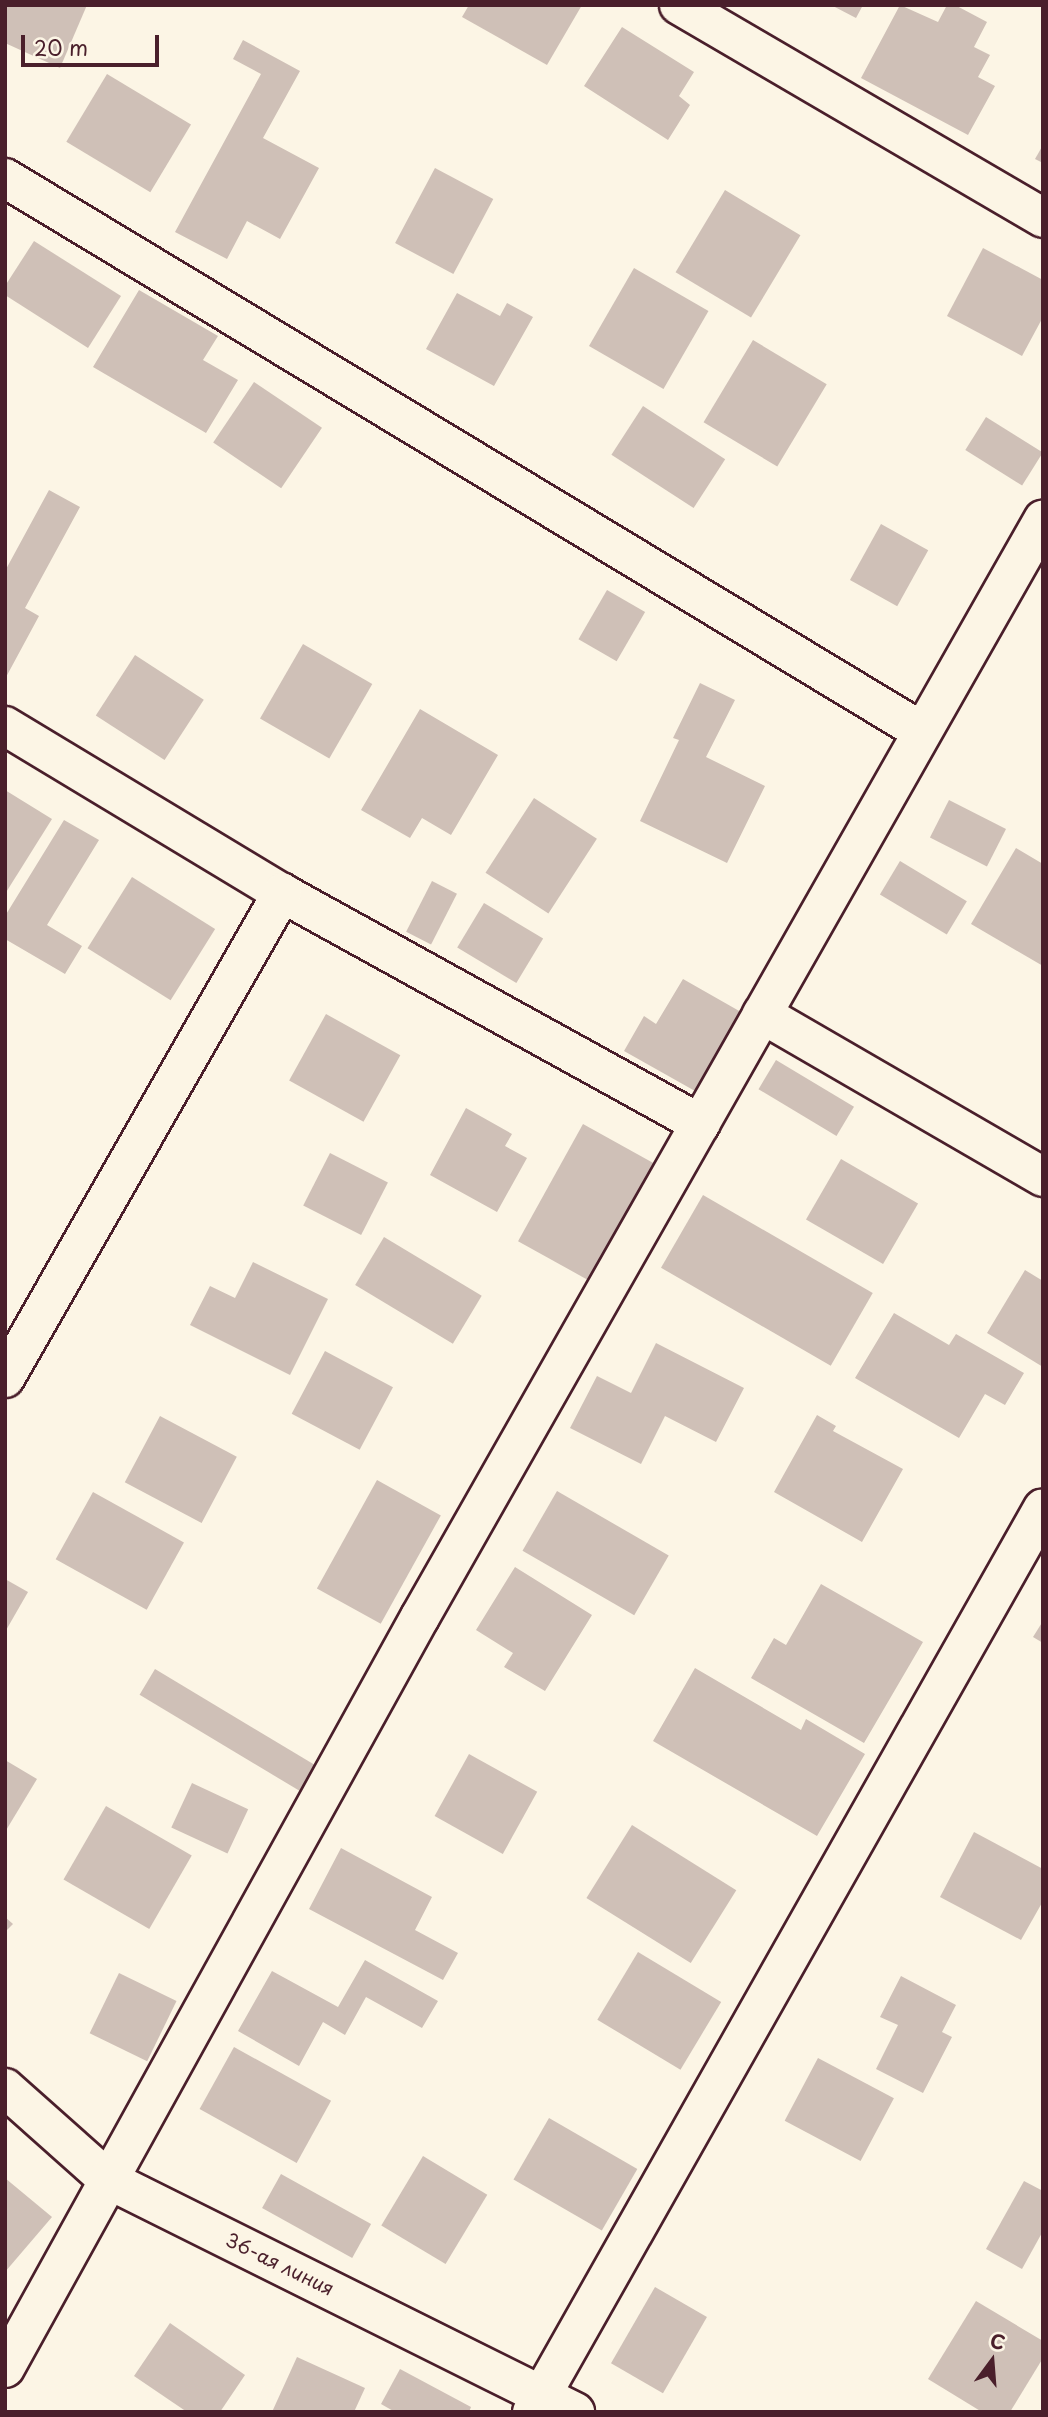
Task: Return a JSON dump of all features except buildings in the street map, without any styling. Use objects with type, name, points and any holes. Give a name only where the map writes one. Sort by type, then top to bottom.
[{"type":"street","points":[[680,5],[1043,218]]},
{"type":"street","points":[[5,178],[921,731]]},
{"type":"street","points":[[5,2368],[107,2179],[921,731],[1043,520]]},
{"type":"street","points":[[5,726],[282,892],[700,1124]]},
{"type":"street","points":[[5,1378],[282,892]]},
{"type":"street","points":[[762,1014],[1043,1177]]},
{"type":"street","points":[[550,2405],[1043,1508]]},
{"type":"street","name":"36-ая линия","points":[[5,2088],[107,2179],[550,2405]]}]
